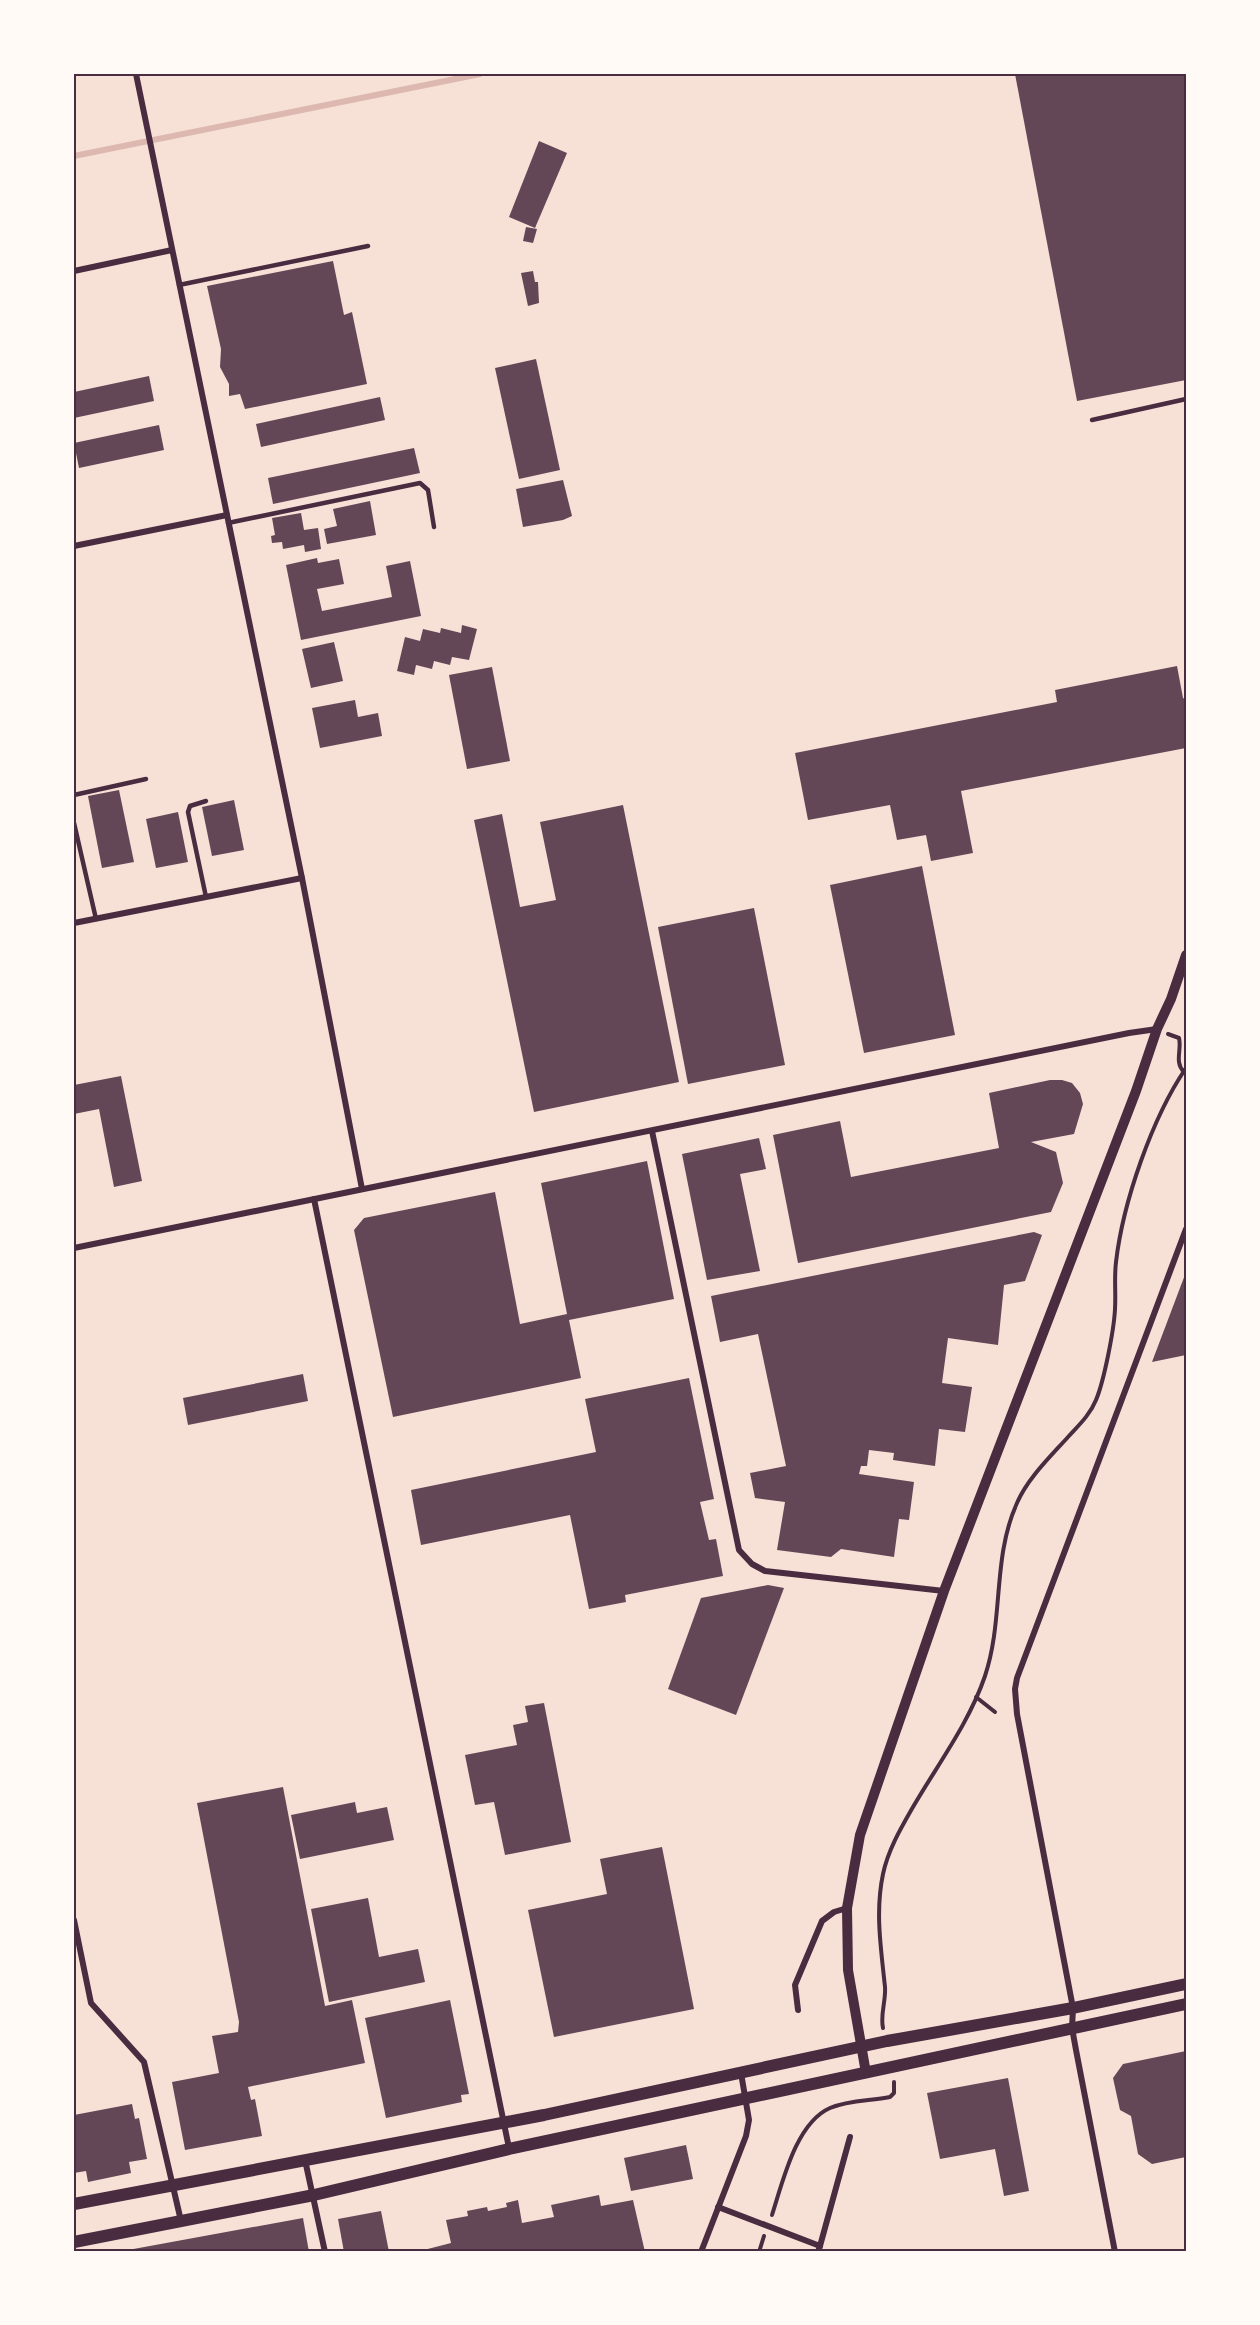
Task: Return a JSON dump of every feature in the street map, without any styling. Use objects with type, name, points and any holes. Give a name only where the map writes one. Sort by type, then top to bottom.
[{"type":"main road","points":[[74,2204],[504,2122],[862,2046],[1073,2008],[1186,1984]]},
{"type":"main road","points":[[74,2242],[314,2195],[509,2149],[1186,2004]]},
{"type":"street","points":[[136,74],[302,879],[362,1189]]},
{"type":"street","points":[[74,271],[171,250]]},
{"type":"street","points":[[74,546],[227,514]]},
{"type":"street","points":[[74,923],[302,879]]},
{"type":"street","points":[[866,2073],[848,1970],[847,1908],[860,1836],[944,1591],[1186,955]]},
{"type":"street","points":[[74,1248],[1156,1029]]},
{"type":"street","points":[[652,1131],[740,1550],[752,1564],[765,1571],[944,1591]]},
{"type":"street","points":[[314,1199],[509,2149]]},
{"type":"street","points":[[1115,2252],[1072,2028],[1073,2008],[1017,1714],[1015,1689],[1186,1229]]},
{"type":"street","points":[[798,2010],[795,1985],[822,1921],[834,1912],[847,1908]]},
{"type":"street","points":[[74,1920],[91,2002],[144,2062],[181,2222]]},
{"type":"street","points":[[701,2252],[746,2136],[749,2120],[741,2072]]},
{"type":"street","points":[[718,2207],[819,2249],[850,2137]]},
{"type":"street","points":[[305,2160],[325,2252]]},
{"type":"lane","points":[[179,285],[368,246]]},
{"type":"lane","points":[[1092,420],[1186,399]]},
{"type":"lane","points":[[228,523],[420,483],[428,490],[434,527]]},
{"type":"lane","points":[[74,795],[146,779]]},
{"type":"lane","points":[[206,801],[190,806],[188,812],[206,897]]},
{"type":"lane","points":[[74,823],[96,919]]},
{"type":"path","points":[[882,2027],[885,1990],[878,1935],[879,1899],[883,1871],[898,1833],[959,1732],[976,1697],[993,1650],[1005,1536],[1017,1501],[1039,1469],[1084,1419],[1096,1401],[1115,1311],[1118,1247],[1132,1188],[1160,1113],[1185,1070],[1180,1067],[1178,1061],[1181,1046],[1179,1038],[1156,1029]]},
{"type":"path","points":[[976,1697],[995,1712]]},
{"type":"path","points":[[772,2215],[803,2132],[815,2117],[830,2108],[849,2102],[890,2097],[894,2093],[894,2079]]},
{"type":"path","points":[[759,2252],[765,2235]]},
{"type":"building","points":[[1015,74],[1186,74],[1186,380],[1077,401]]},
{"type":"building","points":[[539,141],[567,153],[535,228],[509,217]]},
{"type":"building","points":[[526,227],[537,229],[533,243],[523,241]]},
{"type":"building","points":[[333,261],[344,315],[352,312],[367,384],[245,409],[240,394],[229,396],[229,384],[220,367],[221,349],[207,286]]},
{"type":"building","points":[[533,271],[535,282],[538,282],[539,303],[528,306],[521,273]]},
{"type":"building","points":[[536,359],[560,470],[519,479],[495,368]]},
{"type":"building","points":[[149,376],[154,401],[74,418],[74,392]]},
{"type":"building","points":[[380,397],[385,420],[261,447],[256,424]]},
{"type":"building","points":[[159,425],[164,450],[79,468],[74,443]]},
{"type":"building","points":[[414,448],[420,473],[273,504],[268,478]]},
{"type":"building","points":[[563,480],[572,516],[563,520],[523,527],[516,489]]},
{"type":"building","points":[[370,501],[376,535],[327,544],[324,529],[337,526],[333,509]]},
{"type":"building","points":[[301,513],[304,530],[318,528],[321,549],[305,552],[304,545],[283,549],[282,542],[272,543],[271,536],[275,535],[272,518]]},
{"type":"building","points":[[317,558],[318,563],[339,559],[344,584],[317,589],[322,611],[392,597],[386,566],[410,561],[421,616],[301,640],[286,565]]},
{"type":"building","points":[[462,625],[477,629],[469,660],[452,657],[450,665],[434,661],[432,669],[416,665],[414,675],[397,671],[405,637],[420,641],[423,629],[440,633],[441,628],[461,633]]},
{"type":"building","points":[[334,642],[343,681],[311,688],[302,649]]},
{"type":"building","points":[[1177,666],[1183,698],[1186,700],[1186,748],[961,791],[973,853],[931,861],[926,835],[897,840],[890,805],[808,820],[795,753],[1057,702],[1055,690]]},
{"type":"building","points":[[492,667],[510,761],[467,769],[449,675]]},
{"type":"building","points":[[355,700],[358,717],[378,713],[382,736],[320,748],[312,708]]},
{"type":"building","points":[[119,790],[134,862],[102,868],[88,796]]},
{"type":"building","points":[[234,800],[244,850],[212,856],[202,807]]},
{"type":"building","points":[[623,805],[679,1082],[534,1112],[474,820],[502,814],[520,907],[556,900],[540,822]]},
{"type":"building","points":[[178,812],[188,862],[156,868],[146,819]]},
{"type":"building","points":[[922,866],[955,1035],[864,1053],[830,885]]},
{"type":"building","points":[[754,908],[785,1065],[688,1084],[658,927]]},
{"type":"building","points":[[121,1076],[142,1181],[114,1187],[99,1109],[74,1114],[74,1085]]},
{"type":"building","points":[[1050,1080],[1072,1083],[1080,1093],[1083,1104],[1074,1134],[1031,1142],[1056,1152],[1063,1183],[1051,1212],[798,1263],[773,1135],[840,1121],[851,1177],[999,1148],[989,1093]]},
{"type":"building","points":[[759,1138],[766,1169],[740,1174],[760,1271],[707,1280],[682,1154]]},
{"type":"building","points":[[647,1161],[674,1299],[569,1320],[581,1378],[393,1417],[354,1230],[364,1218],[495,1192],[520,1324],[567,1314],[541,1183]]},
{"type":"building","points":[[1034,1232],[1042,1235],[1025,1281],[1004,1285],[998,1345],[948,1338],[942,1383],[972,1387],[965,1432],[939,1429],[935,1466],[893,1460],[894,1453],[869,1450],[867,1466],[861,1466],[859,1474],[914,1482],[909,1520],[899,1519],[894,1557],[841,1549],[831,1557],[777,1550],[785,1502],[755,1498],[750,1473],[786,1466],[758,1334],[720,1342],[711,1296]]},
{"type":"building","points":[[1186,1272],[1186,1355],[1152,1362]]},
{"type":"building","points":[[303,1374],[308,1401],[188,1425],[183,1398]]},
{"type":"building","points":[[689,1378],[714,1499],[700,1502],[709,1540],[716,1539],[723,1576],[625,1595],[626,1602],[589,1609],[570,1515],[421,1545],[411,1490],[596,1452],[585,1399]]},
{"type":"building","points":[[768,1585],[784,1588],[736,1715],[668,1689],[701,1598]]},
{"type":"building","points":[[544,1703],[571,1842],[505,1855],[494,1802],[475,1805],[465,1755],[517,1745],[513,1725],[528,1722],[525,1706]]},
{"type":"building","points":[[283,1787],[325,2006],[352,2000],[365,2063],[248,2087],[251,2100],[255,2099],[262,2136],[185,2150],[172,2082],[219,2073],[212,2036],[238,2032],[239,2022],[197,1803]]},
{"type":"building","points":[[355,1802],[357,1813],[387,1807],[394,1840],[300,1859],[291,1815]]},
{"type":"building","points":[[662,1847],[694,2009],[554,2037],[528,1910],[607,1894],[600,1859]]},
{"type":"building","points":[[368,1898],[379,1957],[418,1949],[425,1982],[329,2002],[311,1909]]},
{"type":"building","points":[[450,2000],[469,2094],[461,2095],[462,2102],[386,2118],[365,2018]]},
{"type":"building","points":[[1186,2051],[1186,2157],[1152,2164],[1138,2154],[1131,2116],[1120,2110],[1113,2078],[1123,2064]]},
{"type":"building","points":[[1008,2078],[1029,2191],[1004,2196],[995,2149],[940,2159],[927,2093]]},
{"type":"building","points":[[132,2104],[135,2119],[139,2118],[147,2159],[129,2162],[131,2173],[88,2182],[86,2171],[74,2173],[74,2115]]},
{"type":"building","points":[[686,2145],[693,2179],[631,2191],[624,2158]]},
{"type":"building","points":[[599,2195],[601,2206],[633,2200],[645,2252],[416,2252],[451,2243],[446,2220],[468,2216],[467,2211],[487,2207],[488,2211],[507,2207],[506,2203],[518,2200],[522,2223],[554,2217],[551,2205]]},
{"type":"building","points":[[381,2211],[389,2252],[344,2252],[338,2219]]},
{"type":"building","points":[[303,2218],[309,2252],[128,2252],[128,2250]]},
{"type":"waterway","points":[[74,156],[480,74]]}]
